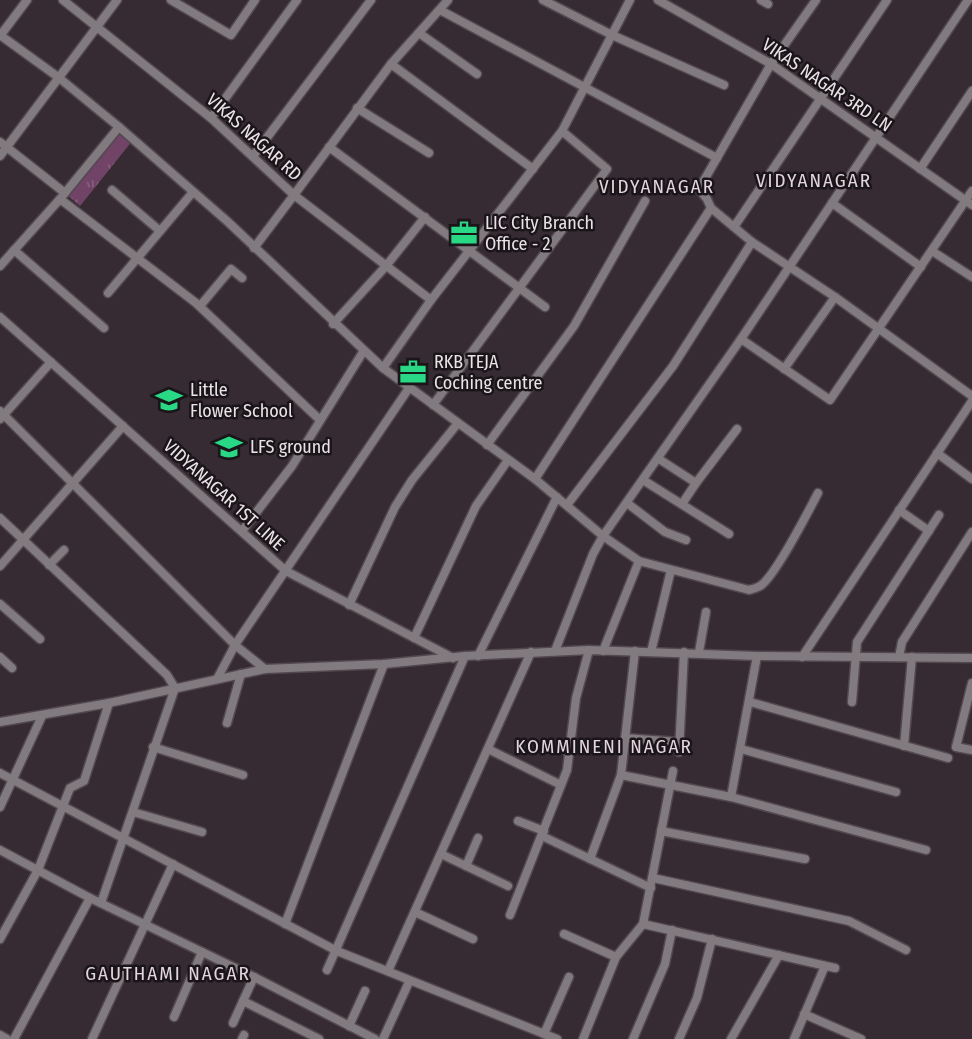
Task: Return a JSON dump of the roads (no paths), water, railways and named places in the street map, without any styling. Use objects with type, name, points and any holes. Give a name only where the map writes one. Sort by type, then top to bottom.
[{"type":"street","points":[[27,0],[0,36],[58,77],[119,127],[254,247],[363,352],[535,479],[603,536],[639,561],[750,590],[759,587],[767,580],[792,541],[818,493]]},
{"type":"street","name":"VIKAS NAGAR RD","points":[[63,0],[211,118],[294,195],[391,64],[448,0]]},
{"type":"street","points":[[0,156],[4,145],[117,0]]},
{"type":"street","points":[[171,0],[184,3],[231,35],[255,0]]},
{"type":"street","points":[[211,118],[297,0]]},
{"type":"street","points":[[253,156],[371,0]]},
{"type":"street","points":[[543,0],[724,86]]},
{"type":"street","points":[[383,368],[431,300],[562,131],[630,0]]},
{"type":"street","name":"VIKAS NAGAR 3RD LN","points":[[658,0],[771,64],[969,203]]},
{"type":"street","points":[[802,657],[972,399],[835,296],[752,242],[711,208],[699,189],[771,64],[816,0]]},
{"type":"street","points":[[734,228],[887,0]]},
{"type":"street","points":[[555,652],[593,554],[603,536],[741,339],[968,0]]},
{"type":"street","points":[[440,9],[717,158]]},
{"type":"street","points":[[419,33],[477,74]]},
{"type":"street","points":[[391,64],[533,169]]},
{"type":"street","points":[[920,169],[972,91]]},
{"type":"street","points":[[357,108],[429,153]]},
{"type":"street","points":[[0,266],[119,127]]},
{"type":"street","points":[[433,405],[607,169],[562,131]]},
{"type":"street","points":[[4,145],[137,258],[200,306],[320,420]]},
{"type":"street","points":[[329,147],[545,307]]},
{"type":"street","points":[[112,190],[160,231]]},
{"type":"street","points":[[741,339],[830,400],[932,251],[969,203],[972,191]]},
{"type":"street","points":[[108,293],[193,192]]},
{"type":"street","points":[[254,247],[294,195],[431,300]]},
{"type":"street","points":[[487,445],[574,326],[645,201]]},
{"type":"street","points":[[832,203],[921,267]]},
{"type":"street","points":[[535,479],[711,208]]},
{"type":"street","points":[[333,324],[386,266],[425,217]]},
{"type":"street","points":[[567,505],[673,366],[752,242]]},
{"type":"street","points":[[14,250],[104,328]]},
{"type":"street","points":[[932,251],[972,277]]},
{"type":"street","points":[[200,306],[231,269],[242,278]]},
{"type":"street","points":[[784,369],[835,296]]},
{"type":"street","name":"VIDYANAGAR 1ST LINE","points":[[0,317],[286,571],[453,658]]},
{"type":"street","points":[[242,531],[292,466],[363,352]]},
{"type":"street","points":[[51,362],[1,415],[235,645],[265,669]]},
{"type":"street","points":[[217,679],[235,645],[409,388]]},
{"type":"street","points":[[349,606],[395,507],[412,480],[457,423]]},
{"type":"street","points":[[0,566],[123,426]]},
{"type":"street","points":[[682,504],[737,429]]},
{"type":"street","points":[[937,453],[972,479]]},
{"type":"street","points":[[659,459],[696,483]]},
{"type":"street","points":[[414,638],[476,506],[508,460]]},
{"type":"street","points":[[643,480],[729,534]]},
{"type":"street","points":[[478,656],[557,497]]},
{"type":"street","points":[[626,503],[665,532],[686,540]]},
{"type":"street","points":[[899,510],[929,531]]},
{"type":"street","points":[[852,702],[857,642],[939,515]]},
{"type":"street","points":[[0,518],[167,675],[175,688]]},
{"type":"street","points":[[899,657],[902,642],[972,532]]},
{"type":"street","points":[[49,565],[64,550]]},
{"type":"street","points":[[603,651],[639,561]]},
{"type":"street","points":[[651,652],[671,570]]},
{"type":"street","points":[[0,604],[40,639]]},
{"type":"street","points":[[699,652],[706,612]]},
{"type":"street","points":[[510,915],[567,770],[576,698],[589,650]]},
{"type":"street","points":[[0,722],[109,703],[265,669],[589,650],[802,657],[972,658]]},
{"type":"street","points":[[590,859],[621,775],[635,651]]},
{"type":"street","points":[[388,971],[531,652]]},
{"type":"street","points":[[679,752],[684,652]]},
{"type":"street","points":[[327,970],[465,656]]},
{"type":"street","points":[[731,797],[757,656]]},
{"type":"street","points":[[0,657],[12,667]]},
{"type":"street","points":[[904,746],[912,657]]},
{"type":"street","points":[[285,924],[384,664]]},
{"type":"street","points":[[226,723],[241,674]]},
{"type":"street","points":[[972,683],[956,747],[972,750]]},
{"type":"street","points":[[101,903],[175,688]]},
{"type":"street","points":[[750,702],[948,758]]},
{"type":"street","points":[[0,939],[38,870],[70,788],[84,781],[109,703]]},
{"type":"street","points":[[0,807],[42,716]]},
{"type":"street","points":[[625,738],[679,742]]},
{"type":"street","points":[[153,747],[243,775]]},
{"type":"street","points":[[488,749],[561,786]]},
{"type":"street","points":[[741,749],[896,792]]},
{"type":"street","points":[[583,1039],[616,957],[643,924],[673,771]]},
{"type":"street","points":[[0,773],[337,951],[551,1037],[569,977]]},
{"type":"street","points":[[621,775],[731,797],[926,850]]},
{"type":"street","points":[[133,812],[202,832]]},
{"type":"street","points":[[518,821],[651,888]]},
{"type":"street","points":[[661,831],[805,859]]},
{"type":"street","points":[[466,866],[478,838]]},
{"type":"street","points":[[0,850],[90,898],[375,1039]]},
{"type":"street","points":[[441,854],[509,886]]},
{"type":"street","points":[[94,1038],[173,864]]},
{"type":"street","points":[[653,878],[849,921],[906,950]]},
{"type":"street","points":[[14,1039],[90,898]]},
{"type":"street","points":[[415,912],[473,939]]},
{"type":"street","points":[[643,924],[835,968]]},
{"type":"street","points":[[633,1039],[665,964],[671,930]]},
{"type":"street","points":[[564,934],[616,957]]},
{"type":"street","points":[[679,1039],[696,998],[712,940]]},
{"type":"street","points":[[174,1017],[202,953]]},
{"type":"street","points":[[731,1039],[779,956]]},
{"type":"street","points":[[794,1039],[825,966]]},
{"type":"street","points":[[233,1023],[254,977]]},
{"type":"street","points":[[383,1039],[409,982]]},
{"type":"street","points":[[349,1026],[365,991]]},
{"type":"street","points":[[243,1001],[319,1039]]},
{"type":"street","points":[[804,1014],[860,1039]]},
{"type":"street","points":[[0,1035],[7,1039]]},
{"type":"place","name":"LIC City Branch Office - 2","points":[[464,233]]},
{"type":"place","name":"RKB TEJA Coching centre","points":[[413,372]]},
{"type":"place","name":"Little Flower School","points":[[169,400]]},
{"type":"place","name":"LFS ground","points":[[229,447]]},
{"type":"district","name":"VIDYANAGAR","points":[[814,180]]},
{"type":"district","name":"VIDYANAGAR","points":[[657,186]]},
{"type":"district","name":"KOMMINENI NAGAR","points":[[604,746]]},
{"type":"district","name":"GAUTHAMI NAGAR","points":[[168,973]]}]
